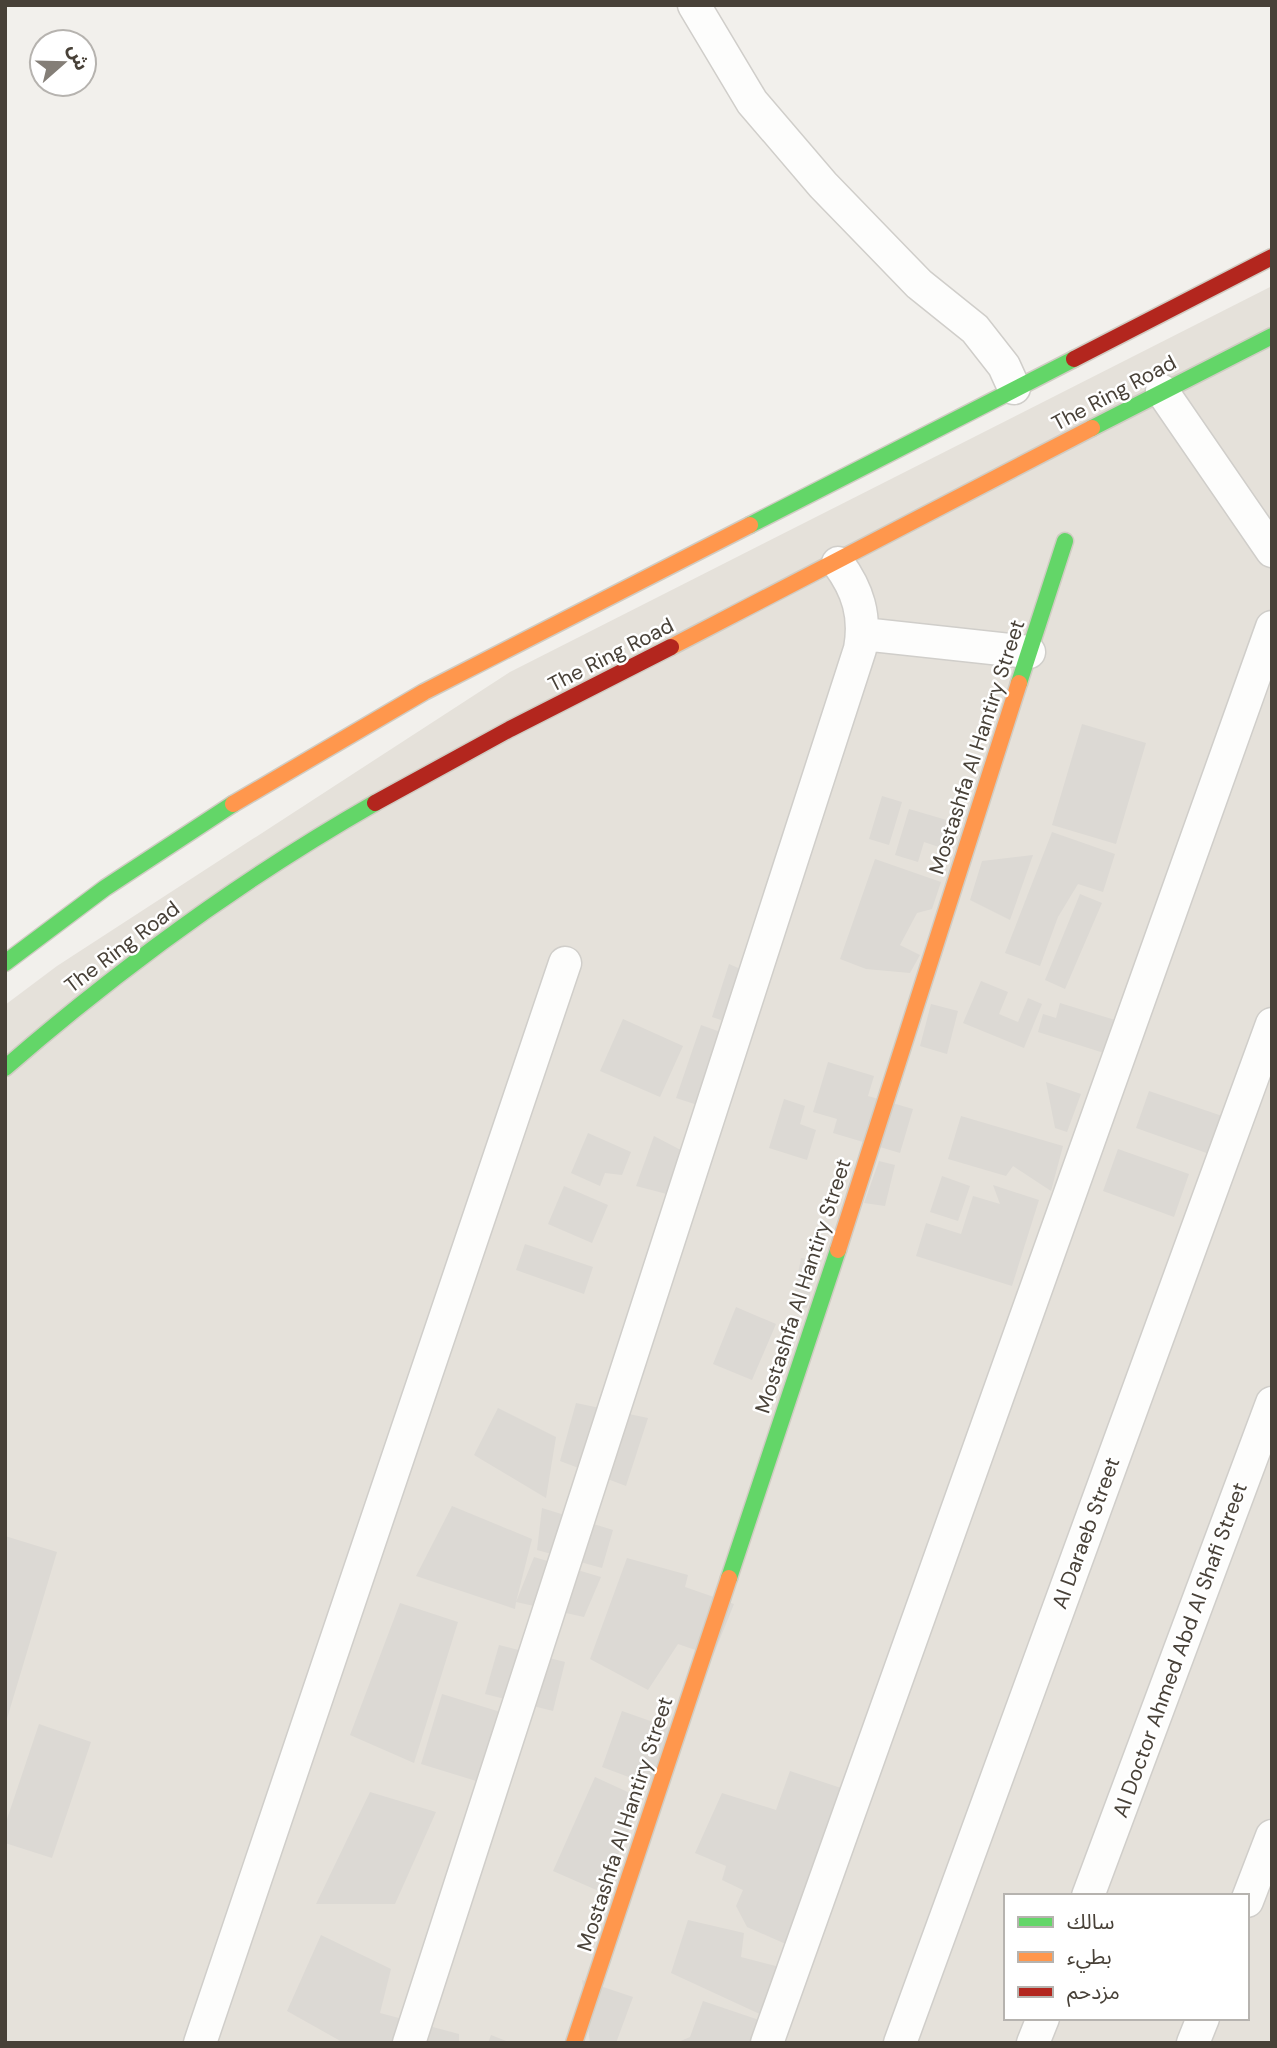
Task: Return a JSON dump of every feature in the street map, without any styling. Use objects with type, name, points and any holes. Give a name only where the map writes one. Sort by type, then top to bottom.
[{"type":"main road","points":[[5,963],[151,856],[343,737],[424,692],[1272,257]]},
{"type":"main road","name":"The Ring Road","points":[[5,1068],[144,956],[279,861],[347,819],[486,742],[838,563],[1162,391],[1272,336]]},
{"type":"main road","name":"Mostashfa Al Hantiry Street","points":[[574,2043],[840,1244],[1065,541]]},
{"type":"street","points":[[694,5],[700,19],[761,112],[823,185],[919,284],[975,329],[991,346],[1014,388]]},
{"type":"street","points":[[1162,391],[1272,551]]},
{"type":"street","points":[[409,2043],[863,634],[860,604],[838,563]]},
{"type":"street","points":[[767,2043],[1272,627]]},
{"type":"street","points":[[863,634],[1030,652]]},
{"type":"street","points":[[200,2043],[565,963]]},
{"type":"street","name":"Al Daraeb Street","points":[[900,2043],[1272,1024]]},
{"type":"street","name":"Al Doctor Ahmed Abd Al Shafi Street","points":[[1089,1894],[1272,1404]]},
{"type":"street","points":[[1249,1896],[1272,1836]]},
{"type":"street","points":[[1033,2043],[1041,2020]]},
{"type":"street","points":[[1194,2043],[1202,2020]]},
{"type":"shaded area","points":[[1272,286],[1272,2043],[5,2043],[5,1005],[57,966],[510,672]]},
{"type":"building","points":[[1082,724],[1146,743],[1116,844],[1052,825]]},
{"type":"building","points":[[882,796],[902,802],[889,845],[869,839]]},
{"type":"building","points":[[909,809],[950,821],[942,848],[924,842],[918,862],[895,855]]},
{"type":"building","points":[[1052,832],[1115,854],[1103,892],[1078,884],[1058,917],[1040,966],[1005,953]]},
{"type":"building","points":[[1033,855],[1010,920],[970,900],[982,861]]},
{"type":"building","points":[[875,859],[941,882],[932,909],[917,913],[900,945],[920,955],[910,973],[866,969],[840,959]]},
{"type":"building","points":[[1080,894],[1102,903],[1065,989],[1045,980]]},
{"type":"building","points":[[729,964],[761,978],[742,1027],[712,1017]]},
{"type":"building","points":[[981,981],[1008,992],[999,1014],[1018,1022],[1028,998],[1042,1004],[1024,1048],[963,1023]]},
{"type":"building","points":[[1060,1003],[1115,1020],[1104,1053],[1038,1032],[1043,1014],[1056,1018]]},
{"type":"building","points":[[931,1004],[958,1011],[947,1054],[920,1046]]},
{"type":"building","points":[[623,1019],[683,1046],[660,1097],[600,1071]]},
{"type":"building","points":[[701,1025],[743,1040],[719,1112],[676,1098]]},
{"type":"building","points":[[828,1062],[874,1076],[868,1096],[913,1109],[900,1153],[833,1133],[837,1119],[813,1112]]},
{"type":"building","points":[[1046,1082],[1081,1094],[1067,1132],[1055,1128]]},
{"type":"building","points":[[1149,1091],[1228,1118],[1215,1156],[1136,1128]]},
{"type":"building","points":[[784,1099],[805,1106],[800,1124],[816,1130],[807,1160],[769,1148]]},
{"type":"building","points":[[961,1116],[1063,1146],[1051,1191],[1013,1166],[1006,1176],[948,1159]]},
{"type":"building","points":[[588,1133],[631,1152],[622,1175],[605,1173],[600,1186],[571,1173]]},
{"type":"building","points":[[654,1136],[696,1158],[682,1198],[636,1186]]},
{"type":"building","points":[[1118,1149],[1189,1174],[1174,1217],[1103,1191]]},
{"type":"building","points":[[879,1161],[895,1165],[885,1206],[864,1203]]},
{"type":"building","points":[[942,1176],[970,1186],[958,1221],[930,1212]]},
{"type":"building","points":[[993,1185],[1039,1200],[1012,1286],[916,1256],[926,1223],[961,1234],[973,1196],[1000,1204]]},
{"type":"building","points":[[564,1186],[608,1205],[592,1243],[548,1224]]},
{"type":"building","points":[[525,1244],[593,1267],[584,1294],[516,1270]]},
{"type":"building","points":[[801,1258],[817,1260],[807,1308],[792,1305]]},
{"type":"building","points":[[736,1307],[776,1324],[752,1380],[713,1364]]},
{"type":"building","points":[[576,1403],[648,1418],[626,1486],[560,1461]]},
{"type":"building","points":[[498,1408],[556,1437],[546,1498],[474,1455]]},
{"type":"building","points":[[452,1506],[532,1539],[515,1609],[416,1576]]},
{"type":"building","points":[[542,1508],[613,1530],[602,1568],[537,1550]]},
{"type":"building","points":[[5,1536],[57,1552],[6,1722],[5,1722]]},
{"type":"building","points":[[534,1557],[601,1577],[584,1617],[516,1602]]},
{"type":"building","points":[[627,1558],[688,1575],[685,1587],[734,1604],[713,1656],[678,1644],[648,1690],[590,1659]]},
{"type":"building","points":[[400,1603],[458,1622],[414,1763],[350,1735]]},
{"type":"building","points":[[499,1645],[565,1662],[553,1711],[485,1694]]},
{"type":"building","points":[[442,1694],[507,1714],[486,1784],[421,1764]]},
{"type":"building","points":[[622,1711],[670,1728],[650,1785],[602,1767]]},
{"type":"building","points":[[39,1724],[91,1742],[52,1858],[5,1843],[5,1825]]},
{"type":"building","points":[[790,1771],[847,1790],[788,1945],[747,1927],[736,1906],[743,1890],[722,1880],[726,1866],[695,1853],[722,1793],[776,1810]]},
{"type":"building","points":[[595,1777],[643,1799],[601,1892],[553,1871]]},
{"type":"building","points":[[370,1792],[436,1812],[395,1904],[316,1904]]},
{"type":"building","points":[[688,1920],[744,1933],[741,1957],[780,1967],[764,2016],[671,1973]]},
{"type":"building","points":[[321,1935],[391,1969],[380,2013],[459,2034],[459,2043],[344,2043],[287,2011]]},
{"type":"building","points":[[582,1980],[633,1997],[616,2043],[590,2043]]},
{"type":"building","points":[[703,2001],[762,2021],[753,2043],[676,2043],[690,2037]]},
{"type":"building","points":[[491,2035],[511,2043],[488,2043]]},
{"type":"traffic: fast","points":[[1092,428],[1272,336]]},
{"type":"traffic: fast","points":[[750,525],[1074,359]]},
{"type":"traffic: fast","points":[[1019,683],[1065,541]]},
{"type":"traffic: fast","points":[[5,1068],[93,995],[183,926],[277,862],[375,803]]},
{"type":"traffic: fast","points":[[5,963],[105,888],[233,804]]},
{"type":"traffic: fast","points":[[729,1578],[838,1250]]},
{"type":"traffic: slow","points":[[671,647],[1092,428]]},
{"type":"traffic: slow","points":[[233,804],[424,692],[750,525]]},
{"type":"traffic: slow","points":[[838,1250],[1019,683]]},
{"type":"traffic: slow","points":[[574,2043],[729,1578]]},
{"type":"traffic: jam","points":[[1074,359],[1272,257]]},
{"type":"traffic: jam","points":[[375,803],[510,729],[671,647]]}]
